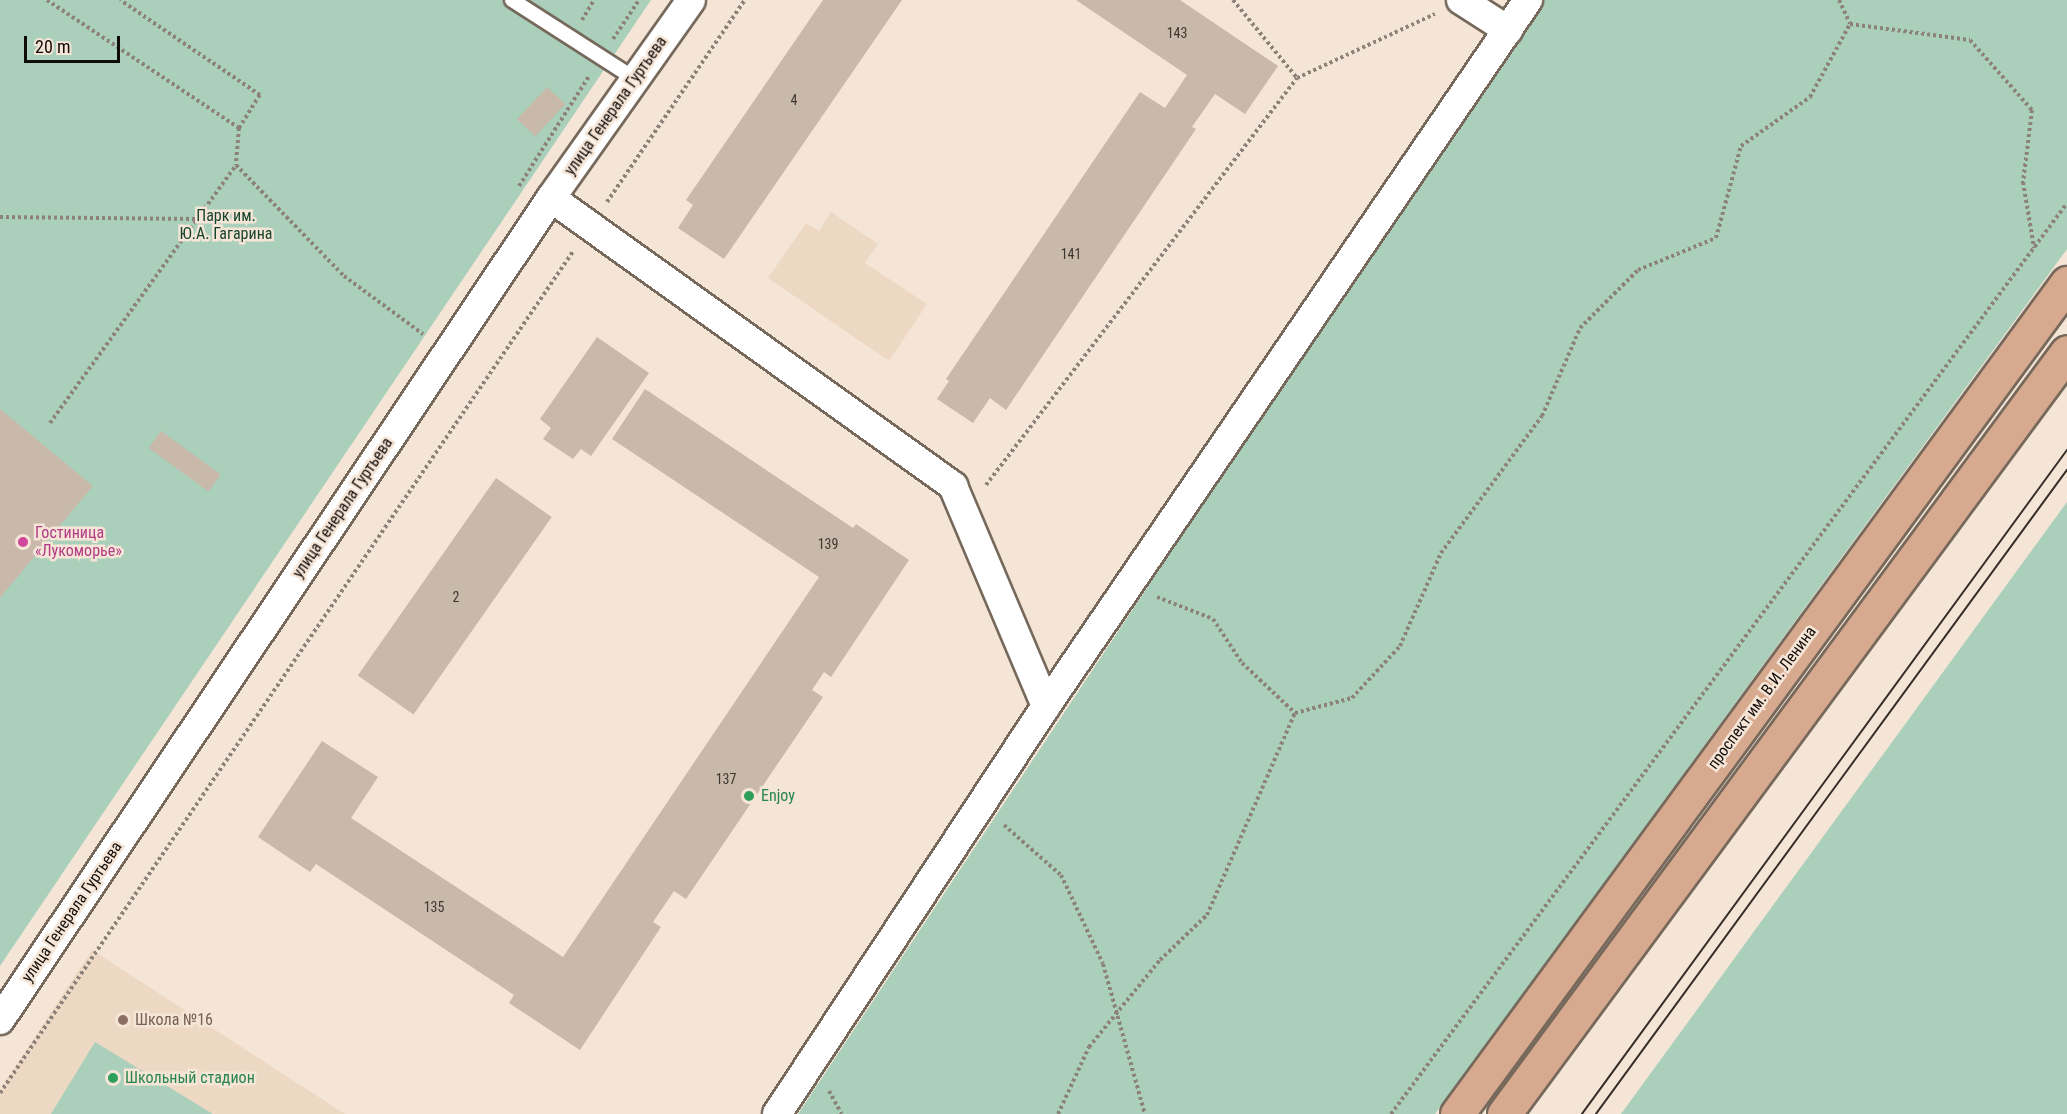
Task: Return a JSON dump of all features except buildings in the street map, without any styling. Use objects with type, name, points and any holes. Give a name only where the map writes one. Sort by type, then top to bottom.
[{"type":"main road","name":"проспект им. В.И. Ленина","points":[[1457,1114],[2067,283]]},
{"type":"main road","points":[[1504,1114],[2067,352]]},
{"type":"street","name":"улица Генерала Гуртьева","points":[[0,1020],[551,198],[691,0]]},
{"type":"street","points":[[777,1114],[1046,706],[1528,0]]},
{"type":"street","points":[[1451,5],[1508,30]]},
{"type":"street","points":[[551,198],[953,486],[1046,706]]},
{"type":"lane","points":[[512,0],[635,79]]},
{"type":"path","points":[[47,0],[239,128]]},
{"type":"path","points":[[50,423],[236,165],[239,128],[260,95],[120,0]]},
{"type":"path","points":[[610,43],[639,0]]},
{"type":"path","points":[[0,1093],[745,0]]},
{"type":"path","points":[[1233,0],[1296,78]]},
{"type":"path","points":[[1839,0],[1850,24]]},
{"type":"path","points":[[965,514],[1296,78],[1451,5]]},
{"type":"path","points":[[1850,24],[1970,40],[2032,110],[2023,182],[2034,248]]},
{"type":"path","points":[[1295,712],[1352,698],[1400,646],[1441,553],[1542,416],[1580,328],[1638,270],[1716,238],[1741,146],[1810,97],[1850,24]]},
{"type":"path","points":[[236,165],[344,276],[447,353]]},
{"type":"path","points":[[1391,1114],[2067,203]]},
{"type":"path","points":[[0,217],[197,219]]},
{"type":"path","points":[[1128,585],[1213,619],[1242,663],[1295,712]]},
{"type":"path","points":[[1058,1114],[1089,1047],[1160,960],[1207,915],[1295,712]]},
{"type":"path","points":[[1002,824],[1061,875],[1103,964],[1145,1114]]},
{"type":"shaded area","points":[[831,212],[878,244],[865,263],[927,304],[889,361],[768,278],[806,223],[819,231]]},
{"type":"shaded area","name":"Школа №16","points":[[92,950],[345,1114],[0,1114],[0,1090]]},
{"type":"green space","name":"Парк им. Ю.А. Гагарина","points":[[0,0],[651,0],[0,966]]},
{"type":"green space","points":[[1537,0],[2067,0],[2067,249],[1435,1114],[798,1114]]},
{"type":"green space","points":[[2067,502],[2067,1114],[1621,1114]]},
{"type":"green space","name":"Школьный стадион","points":[[95,1042],[213,1114],[51,1114]]},
{"type":"tram line","points":[[1582,1114],[2067,450]]},
{"type":"tram line","points":[[1596,1114],[2067,470]]},
{"type":"place","name":"Гостиница «Лукоморье»","points":[[23,542]]},
{"type":"place","name":"Enjoy","points":[[749,796]]},
{"type":"place","name":"Школа №16","points":[[123,1020]]},
{"type":"place","name":"Школьный стадион","points":[[113,1078]]}]
